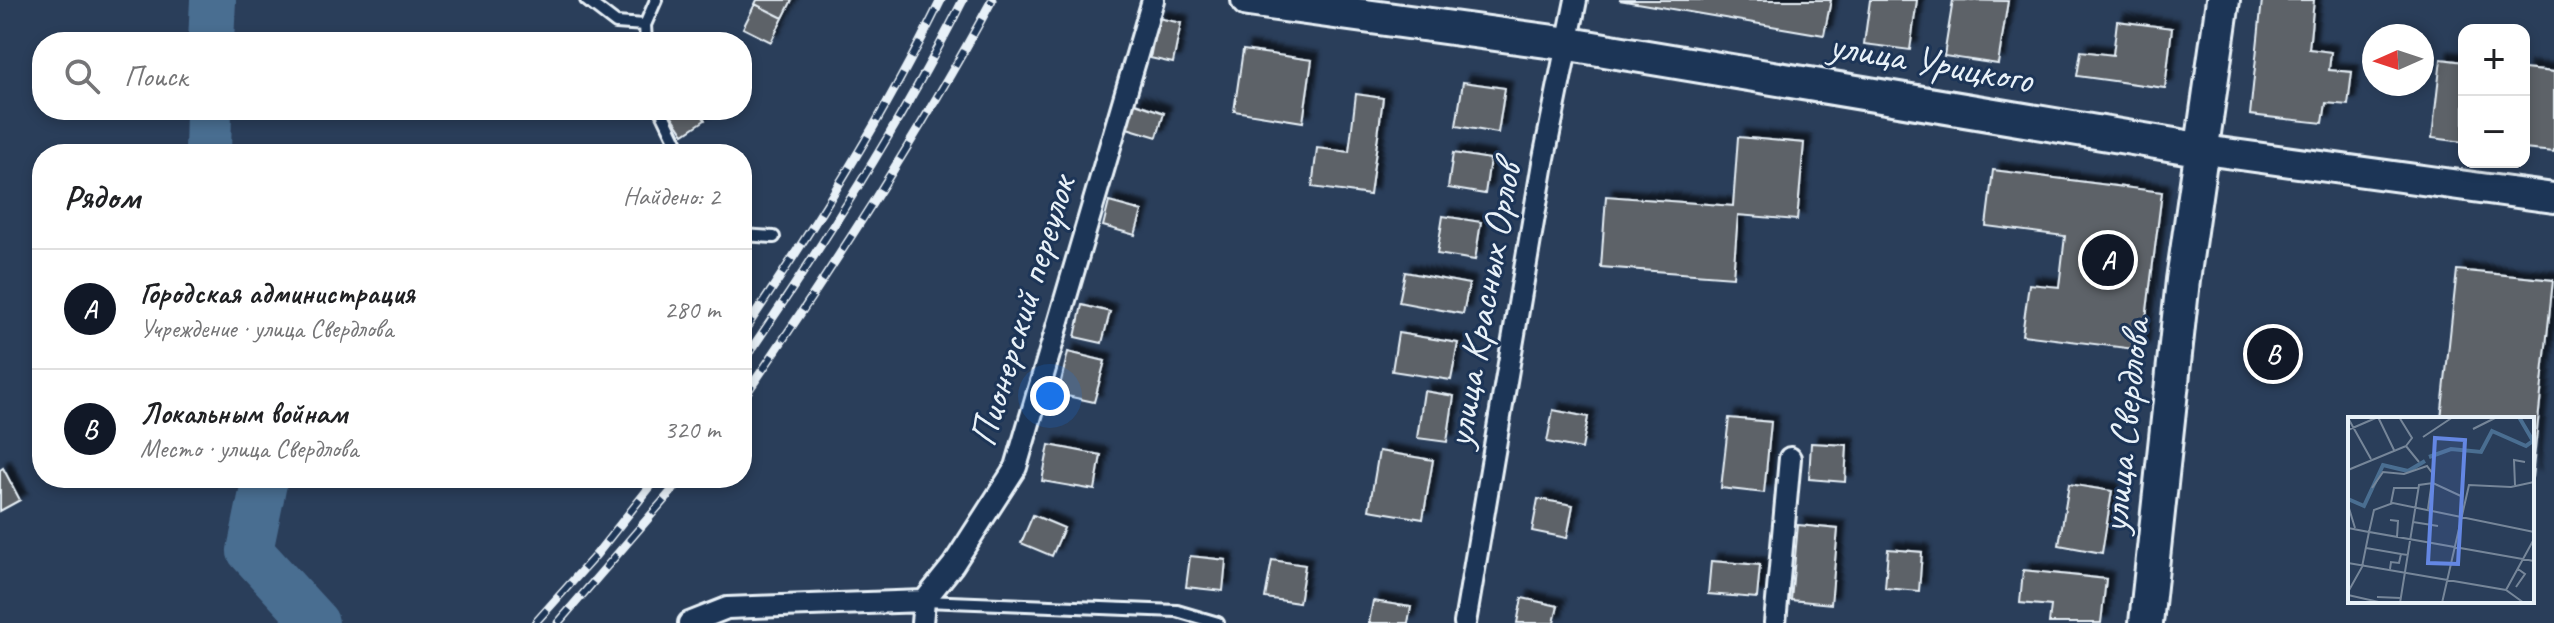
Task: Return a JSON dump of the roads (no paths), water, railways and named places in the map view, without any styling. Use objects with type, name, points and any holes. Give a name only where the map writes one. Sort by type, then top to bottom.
[{"type":"main road","name":"улица Урицкого","points":[[1248,0],[1569,44],[2204,150],[2554,198]]},
{"type":"main road","name":"улица Свердлова","points":[[2146,623],[2183,280],[2204,150],[2223,0]]},
{"type":"street","name":"Пионерский переулок","points":[[924,601],[953,565],[1016,467],[1153,0]]},
{"type":"street","name":"улица Красных Орлов","points":[[1465,623],[1543,163],[1576,0]]},
{"type":"street","points":[[1775,623],[1790,458]]},
{"type":"street","points":[[689,623],[727,608],[924,601],[922,623]]},
{"type":"lane","points":[[586,0],[616,23],[645,25]]},
{"type":"lane","points":[[645,32],[645,25],[656,0]]},
{"type":"lane","points":[[666,120],[677,144]]},
{"type":"lane","points":[[752,236],[774,237]]},
{"type":"lane","points":[[924,601],[1177,611],[1218,623]]},
{"type":"waterway","points":[[211,32],[213,0]]},
{"type":"waterway","points":[[208,144],[209,120]]},
{"type":"waterway","points":[[263,488],[250,551],[316,623]]},
{"type":"railway","points":[[752,319],[848,170],[941,0]]},
{"type":"railway","points":[[752,348],[859,185],[913,94],[963,0]]},
{"type":"railway","points":[[752,385],[872,203],[934,103],[992,0]]},
{"type":"railway","points":[[535,623],[596,555],[649,488]]},
{"type":"railway","points":[[558,623],[674,488]]},
{"type":"place","name":"Городская администрация","points":[[2108,260]]},
{"type":"place","name":"Локальным войнам","points":[[2273,354]]}]
